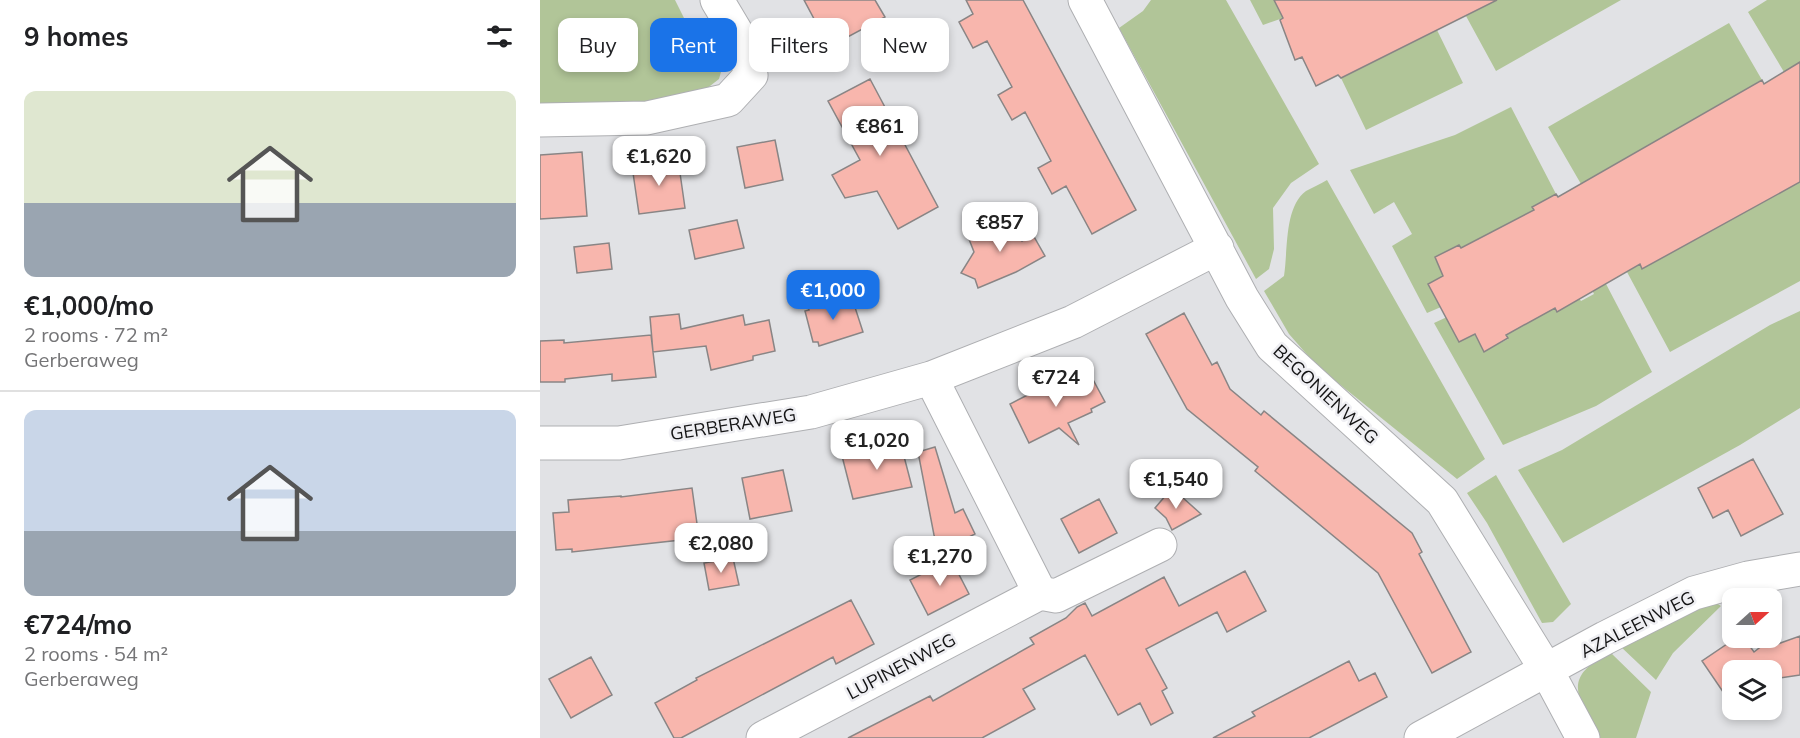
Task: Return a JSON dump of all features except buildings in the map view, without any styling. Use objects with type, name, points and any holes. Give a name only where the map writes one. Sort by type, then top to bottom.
[{"type":"street","points":[[540,120],[647,118],[728,100],[751,75],[742,42],[717,0]]},
{"type":"street","name":"BEGONIENWEG","points":[[1085,0],[1242,298],[1272,346],[1442,501],[1547,671],[1583,738]]},
{"type":"street","name":"GERBERAWEG","points":[[540,443],[619,443],[721,427],[811,412],[931,378],[1073,322],[1217,248]]},
{"type":"street","points":[[931,378],[1040,593]]},
{"type":"street","name":"LUPINENWEG","points":[[763,738],[1040,593],[1056,596],[1160,545]]},
{"type":"street","name":"AZALEENWEG","points":[[1421,738],[1605,638],[1694,593],[1748,578],[1800,569]]},
{"type":"green space","points":[[540,0],[675,0],[684,18],[650,18],[650,72],[721,72],[719,79],[701,93],[622,106],[540,110]]},
{"type":"green space","points":[[1151,0],[1226,0],[1319,164],[1291,183],[1273,208],[1274,249],[1269,269],[1256,279],[1119,28],[1143,11]]},
{"type":"green space","points":[[1250,0],[1274,0],[1283,18],[1263,25]]},
{"type":"green space","points":[[1495,0],[1621,0],[1496,71],[1466,16]]},
{"type":"green space","points":[[1767,0],[1800,0],[1800,62],[1784,72],[1748,12]]},
{"type":"green space","points":[[1729,23],[1762,80],[1581,184],[1548,127]]},
{"type":"green space","points":[[1437,30],[1463,83],[1366,130],[1341,78]]},
{"type":"green space","points":[[1511,107],[1556,194],[1533,207],[1534,210],[1461,248],[1459,245],[1435,257],[1443,276],[1428,284],[1441,307],[1427,313],[1392,246],[1412,234],[1394,202],[1374,214],[1350,170],[1455,135]]},
{"type":"green space","points":[[1327,180],[1485,459],[1457,479],[1317,366],[1289,334],[1264,291],[1284,276],[1290,218],[1299,198],[1306,191]]},
{"type":"green space","points":[[1800,182],[1800,281],[1670,352],[1627,272],[1640,264],[1642,269]]},
{"type":"green space","points":[[1605,282],[1652,372],[1596,406],[1503,445],[1434,323],[1447,317],[1459,342],[1475,334],[1485,351],[1508,339],[1506,335],[1529,322],[1528,320],[1578,297],[1581,301],[1594,294],[1592,290]]},
{"type":"green space","points":[[1800,311],[1800,408],[1740,445],[1563,543],[1518,470],[1562,450],[1770,325]]},
{"type":"green space","points":[[1496,475],[1571,604],[1553,622],[1542,623],[1487,523],[1467,493]]},
{"type":"green space","points":[[1710,599],[1721,606],[1673,653],[1656,680],[1620,646]]},
{"type":"green space","points":[[1611,653],[1651,692],[1636,738],[1599,738],[1580,700],[1579,680],[1584,671]]}]
